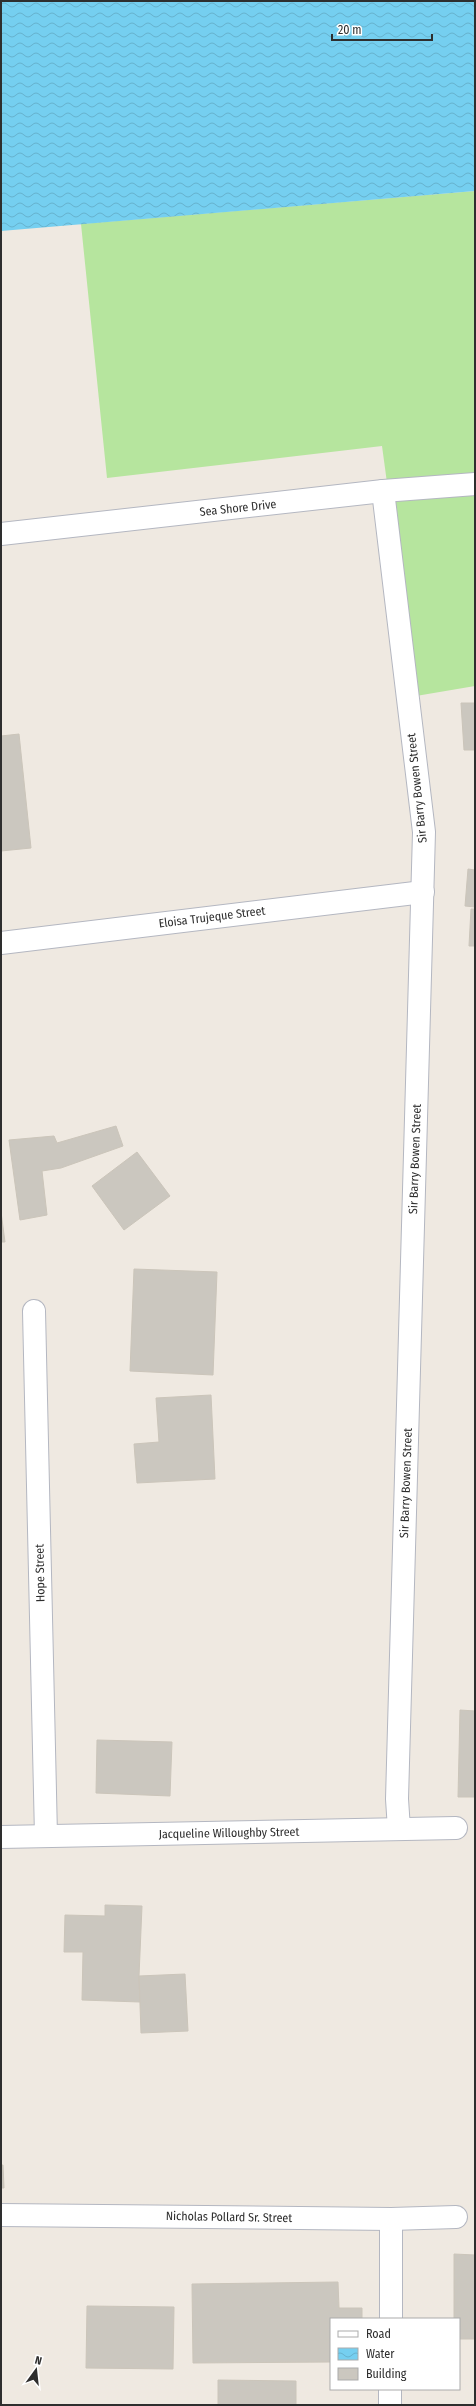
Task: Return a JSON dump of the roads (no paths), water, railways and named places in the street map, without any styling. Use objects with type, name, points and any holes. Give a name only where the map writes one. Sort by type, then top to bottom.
[{"type":"street","name":"Sea Shore Drive","points":[[1,534],[383,491],[475,484]]},
{"type":"street","name":"Sir Barry Bowen Street","points":[[383,491],[424,832],[398,1791],[399,1829]]},
{"type":"street","name":"Eloisa Trujeque Street","points":[[1,943],[423,892]]},
{"type":"street","name":"Hope Street","points":[[34,1311],[46,1836]]},
{"type":"street","name":"Jacqueline Willoughby Street","points":[[1,1837],[456,1828]]},
{"type":"street","name":"Nicholas Pollard Sr. Street","points":[[1,2215],[391,2218],[456,2217]]},
{"type":"street","points":[[391,2218],[391,2318]]},
{"type":"street","points":[[390,2390],[390,2405]]},
{"type":"water","points":[[1,1],[475,1],[475,191],[1,231]]}]
